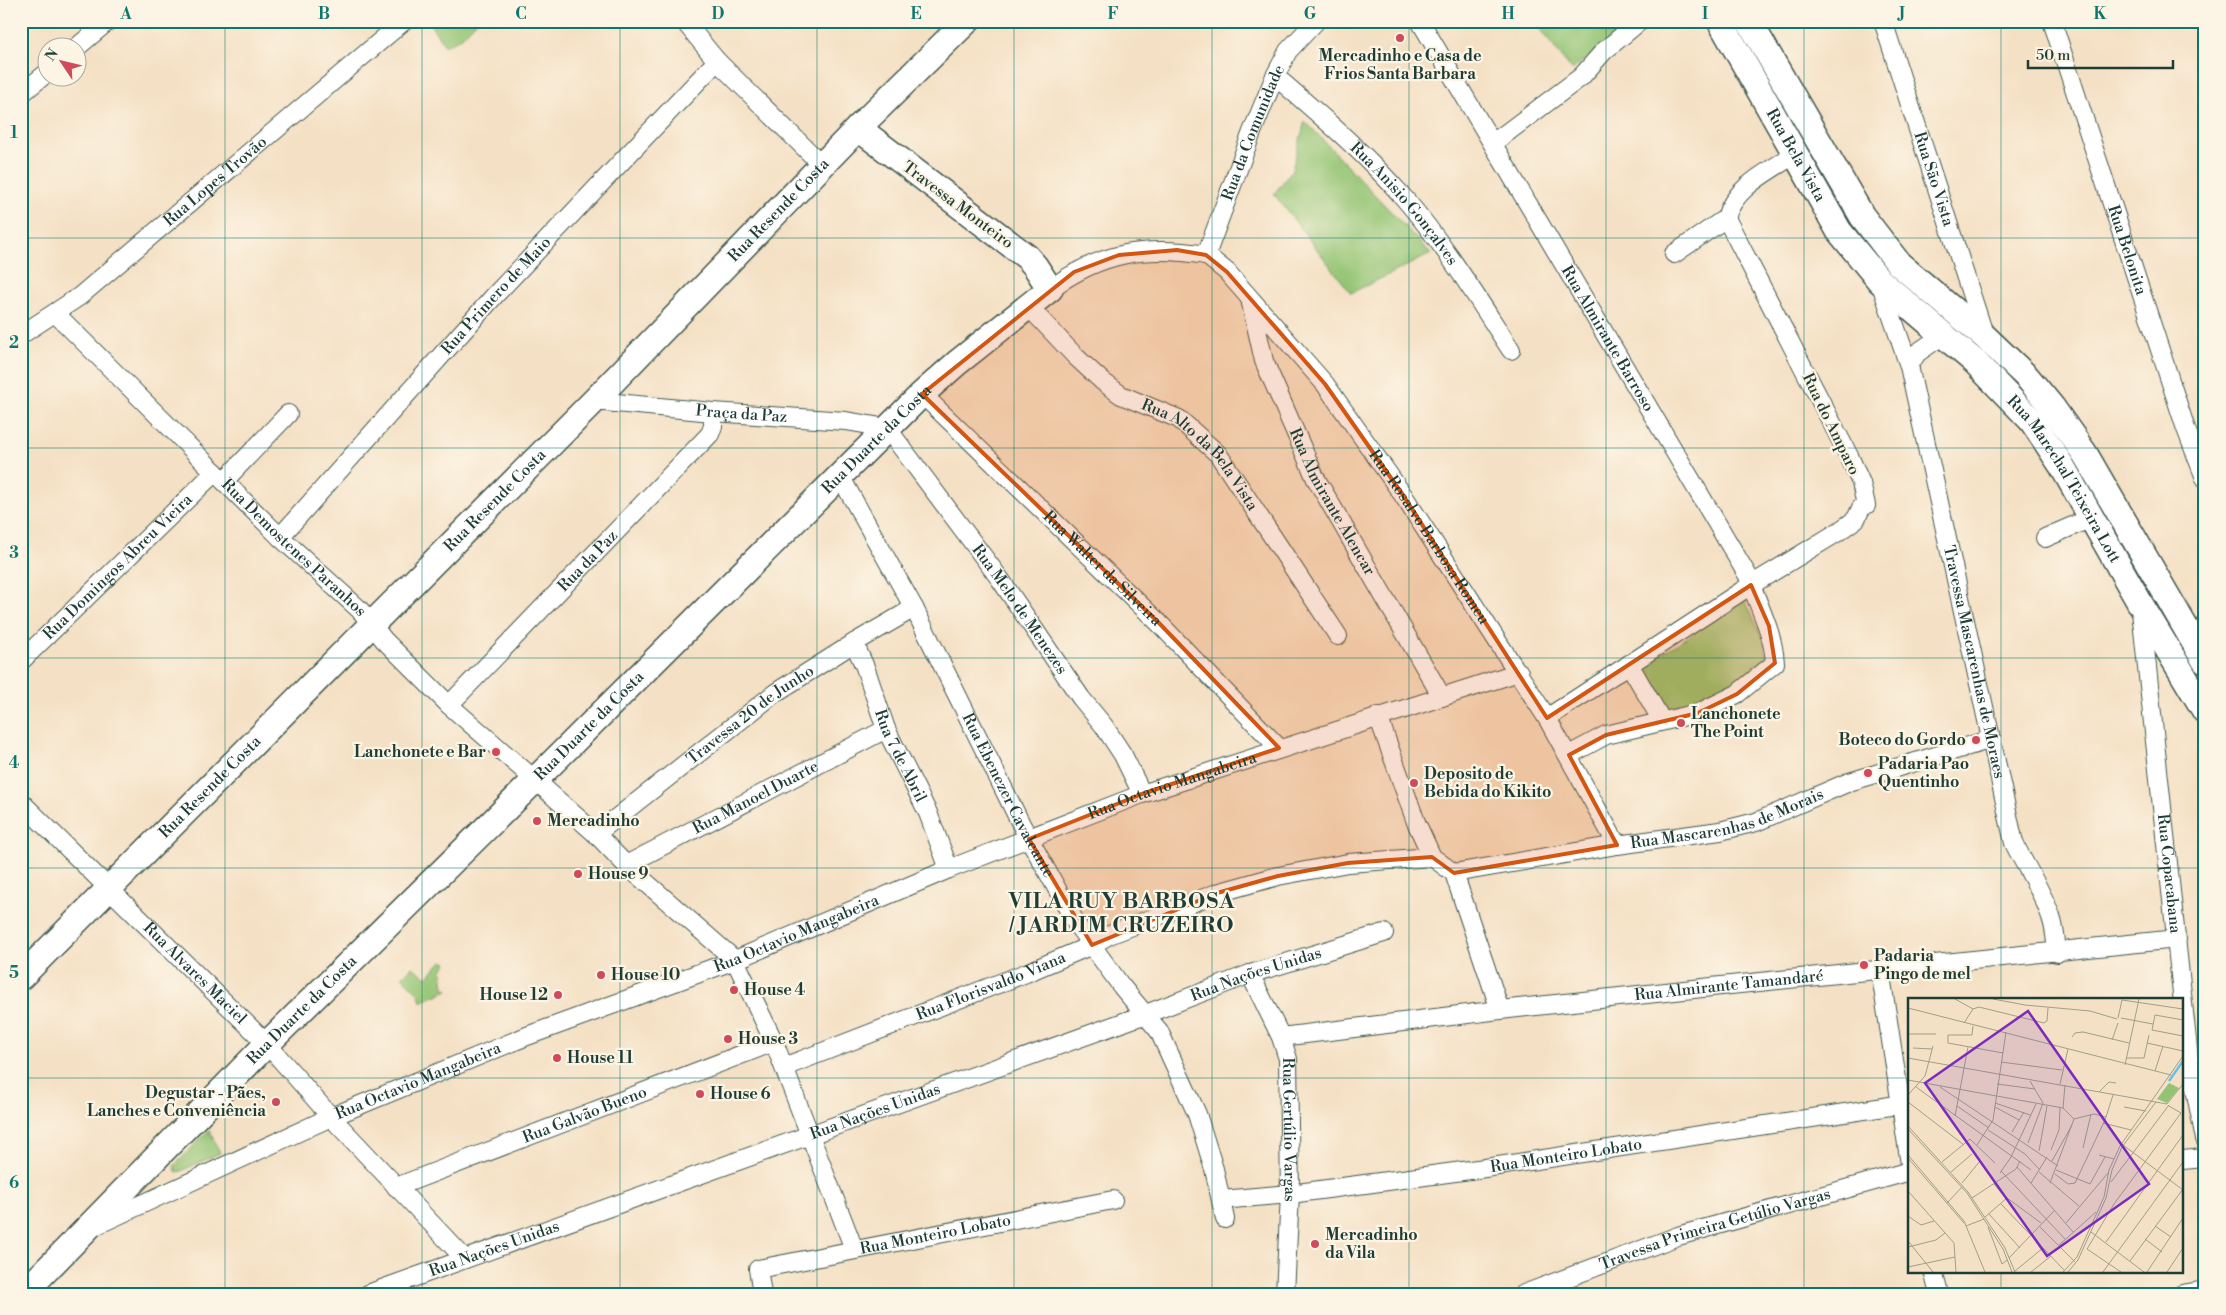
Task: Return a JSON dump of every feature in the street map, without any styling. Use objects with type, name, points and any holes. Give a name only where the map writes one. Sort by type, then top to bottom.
[{"type":"main road","name":"Rua Resende Costa","points":[[21,977],[370,624],[594,401],[858,128],[967,21]]},
{"type":"main road","name":"Rua Bela Vista","points":[[1720,21],[1839,231],[1880,281]]},
{"type":"main road","name":"Rua Bela Vista","points":[[1749,21],[1862,216],[1899,264]]},
{"type":"main road","name":"Travessa Monteiro","points":[[858,128],[1027,257],[1050,289]]},
{"type":"main road","name":"Rua Marechal Teixeira Lott","points":[[1899,264],[2027,377],[2052,407],[2085,454],[2205,661]]},
{"type":"main road","name":"Rua Marechal Teixeira Lott","points":[[1880,281],[1988,375],[2032,421],[2062,466],[2141,605],[2205,712]]},
{"type":"main road","name":"Rua Duarte da Costa","points":[[24,1294],[267,1044],[536,780],[887,428],[922,394],[1050,289]]},
{"type":"main road","points":[[2092,518],[2113,504]]},
{"type":"street","points":[[88,38],[108,21]]},
{"type":"street","name":"Rua Lopes Trovão","points":[[21,335],[80,296],[404,21]]},
{"type":"street","points":[[684,21],[717,61],[822,165]]},
{"type":"street","name":"Rua da Comunidade","points":[[1206,255],[1275,76],[1288,51],[1316,21]]},
{"type":"street","points":[[1493,142],[1581,77],[1604,51],[1640,21]]},
{"type":"street","name":"Rua São Vista","points":[[1883,21],[1985,338]]},
{"type":"street","name":"Rua Belonita","points":[[2052,21],[2186,429],[2205,478]]},
{"type":"street","name":"Rua Almirante Barroso","points":[[1423,22],[1748,576],[1769,626],[1775,663],[1737,694],[1698,713],[1662,721]]},
{"type":"street","name":"Rua Primero de Maio","points":[[280,537],[496,294],[717,61]]},
{"type":"street","name":"Rua Anisio Gonçalves","points":[[1275,76],[1364,155],[1405,199],[1450,257],[1511,350]]},
{"type":"street","points":[[21,94],[38,80]]},
{"type":"street","points":[[1674,254],[1726,218],[1730,205],[1738,194],[1795,154]]},
{"type":"street","name":"Rua do Amparo","points":[[1726,218],[1850,458],[1861,483],[1866,505],[1861,508],[1856,519],[1838,532],[1751,585]]},
{"type":"street","name":"Rua Duarte da Costa","points":[[1050,289],[1074,272],[1119,255],[1177,250],[1206,255]]},
{"type":"street","name":"Rua Rosalvo Barbosa Romeu","points":[[1206,255],[1227,272],[1325,384],[1404,494],[1547,718],[1617,845]]},
{"type":"street","name":"Travessa Mascarenhas de Moraes","points":[[1880,281],[1909,366],[2014,843],[2028,872],[2042,894],[2052,919],[2057,953]]},
{"type":"street","name":"Rua Almirante Alencar","points":[[1249,296],[1264,361],[1315,477],[1442,697]]},
{"type":"street","name":"Rua Alto da Bela Vista","points":[[1028,306],[1076,357],[1102,381],[1121,395],[1179,419],[1218,454],[1338,636]]},
{"type":"street","name":"Rua Demostenes Paranhos","points":[[55,313],[280,537],[360,610],[370,624],[449,705],[536,780],[596,834],[626,865],[735,960]]},
{"type":"street","points":[[1909,366],[1917,353],[1943,335]]},
{"type":"street","name":"Rua Walter da Silveira","points":[[922,394],[1159,622],[1279,748]]},
{"type":"street","name":"Praça da Paz","points":[[594,401],[713,412],[846,421],[887,428]]},
{"type":"street","name":"Rua da Paz","points":[[449,705],[710,434],[713,426],[713,412]]},
{"type":"street","name":"Rua Domingos Abreu Vieira","points":[[21,661],[288,414]]},
{"type":"street","name":"Rua Melo de Menezes","points":[[887,428],[1000,579],[1081,698],[1104,726],[1123,755],[1142,794]]},
{"type":"street","name":"Rua Ebenezer Cavalcante","points":[[840,476],[914,608],[1029,839],[1077,925],[1159,1031],[1197,1114],[1214,1169],[1225,1220]]},
{"type":"street","points":[[2045,538],[2092,518]]},
{"type":"street","points":[[1547,718],[1751,585]]},
{"type":"street","name":"Rua Copacabana","points":[[2141,605],[2177,940],[2181,998]]},
{"type":"street","name":"Travessa 20 de Junho","points":[[596,834],[775,693],[854,642],[914,608]]},
{"type":"street","name":"Rua 7 de Abril","points":[[854,642],[866,667],[886,729],[928,812],[949,869]]},
{"type":"street","points":[[1569,755],[1606,735],[1662,721],[1629,664]]},
{"type":"street","name":"Rua Octavio Mangabeira","points":[[85,1230],[331,1117],[527,1036],[735,960],[949,869],[1142,794],[1279,748],[1519,672]]},
{"type":"street","points":[[1378,716],[1416,822],[1432,857],[1454,874],[1500,1010]]},
{"type":"street","name":"Rua Manoel Duarte","points":[[626,865],[886,729]]},
{"type":"street","name":"Rua Mascarenhas de Morais","points":[[1454,874],[1617,845],[1720,831],[1756,822],[1849,782],[1992,739]]},
{"type":"street","name":"Rua Alvares Maciel","points":[[21,802],[267,1044],[331,1117],[465,1259]]},
{"type":"street","name":"Rua Florisvaldo Viana","points":[[784,1067],[1092,945],[1110,935],[1217,892],[1278,876],[1348,863],[1432,857]]},
{"type":"street","name":"Rua Nações Unidas","points":[[368,1294],[808,1134],[1146,1014],[1250,974],[1384,933]]},
{"type":"street","name":"Rua Almirante Tamandaré","points":[[1282,1037],[1500,1010],[1880,969],[2177,940]]},
{"type":"street","points":[[735,960],[774,1042],[854,1249]]},
{"type":"street","points":[[1880,969],[1905,1104],[1908,1140]]},
{"type":"street","name":"Rua Gertúlio Vargas","points":[[1250,974],[1282,1037],[1288,1059],[1290,1194],[1285,1294]]},
{"type":"street","name":"Rua Copacabana","points":[[2184,1033],[2186,1060],[2205,1139]]},
{"type":"street","name":"Rua Galvão Bueno","points":[[396,1187],[774,1042]]},
{"type":"street","name":"Rua Monteiro Lobato","points":[[1221,1200],[1290,1194],[1485,1168],[1905,1104]]},
{"type":"street","points":[[2184,1160],[2205,1158]]},
{"type":"street","name":"Travessa Primeira Getúlio Vargas","points":[[1524,1294],[1678,1236],[1908,1172]]},
{"type":"street","name":"Rua Monteiro Lobato","points":[[762,1294],[758,1269],[1113,1200]]},
{"type":"street","points":[[1933,1272],[1939,1294]]},
{"type":"street","points":[[2182,1294],[2205,1290]]},
{"type":"highlighted area","points":[[1177,250],[1206,255],[1227,272],[1325,384],[1403,495],[1547,718],[1751,585],[1769,626],[1775,663],[1737,694],[1698,713],[1606,735],[1569,755],[1617,845],[1454,873],[1432,857],[1348,863],[1278,876],[1217,893],[1092,945],[1029,839],[1142,794],[1279,748],[1159,623],[922,394],[1074,272],[1119,255]]},
{"type":"green space","points":[[428,21],[477,21],[462,37],[445,46]]},
{"type":"green space","points":[[1533,21],[1602,21],[1614,36],[1572,70]]},
{"type":"green space","points":[[1305,121],[1431,254],[1351,293],[1274,194],[1292,170]]},
{"type":"green space","points":[[1745,600],[1765,643],[1766,658],[1757,672],[1699,707],[1672,712],[1644,665]]},
{"type":"green space","points":[[442,961],[447,963],[442,970],[444,987],[448,990],[421,1002],[419,994],[402,977],[412,967],[427,977]]},
{"type":"green space","points":[[209,1130],[220,1153],[177,1173],[174,1166]]},
{"type":"place","name":"Mercadinho e Casa de Frios Santa Barbara","points":[[1400,38]]},
{"type":"place","name":"Lanchonete The Point","points":[[1681,723]]},
{"type":"place","name":"Boteco do Gordo","points":[[1976,740]]},
{"type":"place","name":"Lanchonete e Bar","points":[[496,752]]},
{"type":"place","name":"Padaria Pao Quentinho","points":[[1868,773]]},
{"type":"place","name":"Deposito de Bebida do Kikito","points":[[1414,783]]},
{"type":"place","name":"Mercadinho","points":[[537,821]]},
{"type":"place","name":"House 9","points":[[578,874]]},
{"type":"place","name":"Padaria Pingo de mel","points":[[1864,965]]},
{"type":"place","name":"House 10","points":[[601,975]]},
{"type":"place","name":"House 4","points":[[734,990]]},
{"type":"place","name":"House 12","points":[[558,995]]},
{"type":"place","name":"House 3","points":[[728,1039]]},
{"type":"place","name":"House 11","points":[[557,1058]]},
{"type":"place","name":"House 6","points":[[700,1094]]},
{"type":"place","name":"Degustar - Pães, Lanches e Conveniência","points":[[276,1102]]},
{"type":"place","name":"Mercadinho da Vila","points":[[1315,1244]]},
{"type":"district","name":"VILA RUY BARBOSA / JARDIM CRUZEIRO","points":[[1122,914]]}]
